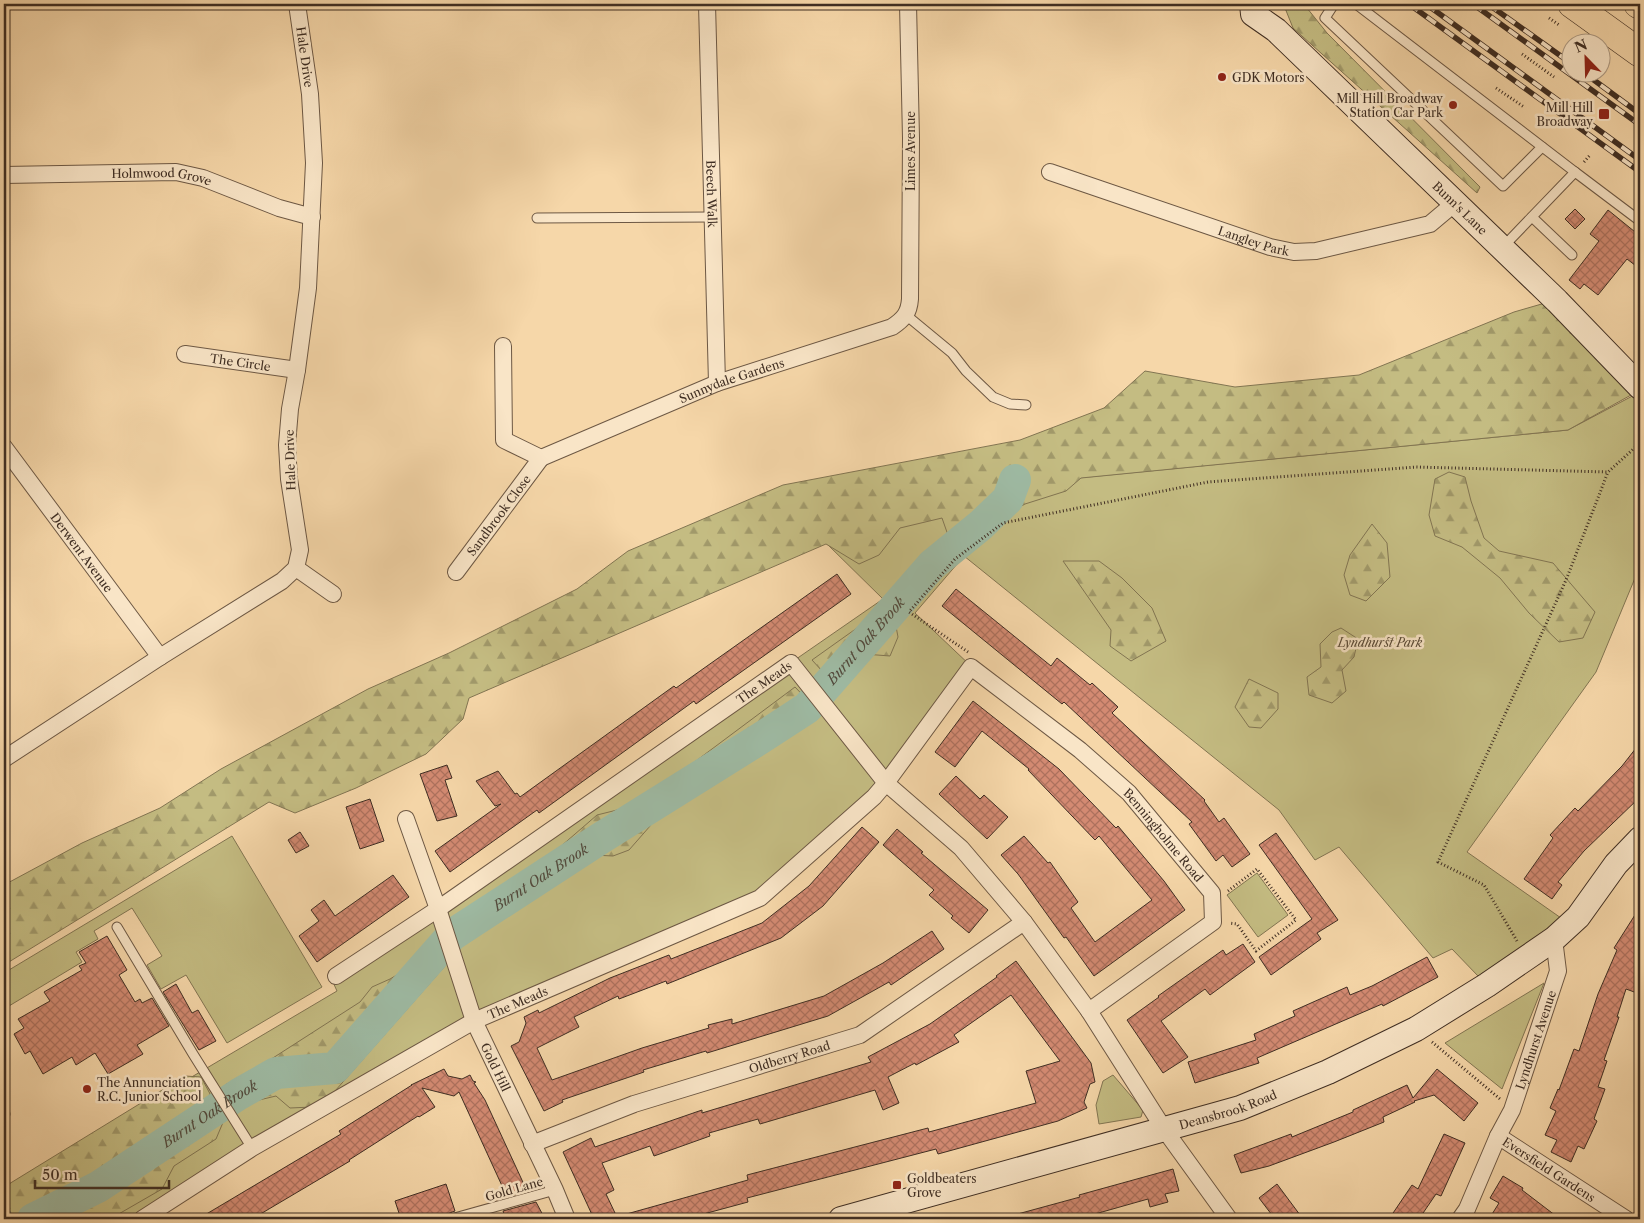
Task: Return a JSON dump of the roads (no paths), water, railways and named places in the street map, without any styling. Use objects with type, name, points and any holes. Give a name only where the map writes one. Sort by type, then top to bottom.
[{"type":"highway","points":[[1572,4],[1640,53]]},
{"type":"street","name":"Hale Drive","points":[[296,568],[300,550],[287,445],[290,409],[308,288],[314,163],[310,94],[297,4]]},
{"type":"street","name":"Beech Walk","points":[[707,4],[717,383]]},
{"type":"street","name":"Limes Avenue","points":[[906,315],[910,299],[908,4]]},
{"type":"street","name":"Bunn's Lane","points":[[1256,6],[1276,30],[1558,301],[1640,387]]},
{"type":"street","name":"Holmwood Grove","points":[[4,175],[176,172],[203,178],[279,208],[312,217]]},
{"type":"street","name":"Langley Park","points":[[1050,172],[1270,247],[1294,252],[1316,251],[1430,224],[1455,203]]},
{"type":"street","name":"Sunnydale Gardens","points":[[541,458],[717,383],[892,327],[906,315]]},
{"type":"street","points":[[503,346],[504,440],[541,458]]},
{"type":"street","name":"The Circle","points":[[184,354],[297,370]]},
{"type":"street","name":"Derwent Avenue","points":[[4,448],[160,657]]},
{"type":"street","name":"Sandbrook Close","points":[[456,572],[541,458]]},
{"type":"street","points":[[4,759],[282,580],[296,568],[333,594]]},
{"type":"street","name":"The Meads","points":[[336,976],[438,909],[791,663],[886,783]]},
{"type":"street","name":"The Meads","points":[[142,1219],[252,1148],[474,1021],[760,898],[874,797],[971,667]]},
{"type":"street","name":"Benningholme Road","points":[[971,667],[1080,750],[1129,792],[1212,893],[1213,922],[1090,1011]]},
{"type":"street","points":[[886,783],[961,848],[1024,922],[1090,1011],[1164,1129],[1229,1219]]},
{"type":"street","points":[[406,820],[438,909]]},
{"type":"street","name":"Deansbrook Road","points":[[841,1219],[1240,1108],[1328,1072],[1416,1029],[1528,958],[1578,918],[1616,864],[1640,839]]},
{"type":"street","name":"Gold Hill","points":[[438,909],[474,1021],[567,1219]]},
{"type":"street","name":"Oldberry Road","points":[[532,1144],[634,1104],[860,1035],[1024,922]]},
{"type":"street","name":"Lyndhurst Avenue","points":[[1460,1219],[1467,1209],[1498,1136],[1512,1110],[1558,971],[1554,938]]},
{"type":"street","name":"Eversfield Gardens","points":[[1498,1136],[1621,1218]]},
{"type":"lane","points":[[1334,4],[1324,18],[1503,186],[1542,147]]},
{"type":"lane","points":[[1356,4],[1640,221]]},
{"type":"lane","points":[[1502,248],[1575,172]]},
{"type":"lane","points":[[1532,216],[1572,255]]},
{"type":"lane","points":[[537,218],[712,217]]},
{"type":"lane","points":[[906,315],[952,353],[966,371],[993,397],[1010,404],[1026,405]]},
{"type":"lane","points":[[116,927],[252,1148]]},
{"type":"lane","name":"Gold Lane","points":[[451,1219],[555,1190]]},
{"type":"waterway","name":"Burnt Oak Brook","points":[[33,1219],[98,1187],[239,1094],[276,1073],[335,1068],[452,935],[807,708],[932,565],[981,525],[1008,499],[1015,480]]},
{"type":"waterway","points":[[4,1206],[12,1219]]},
{"type":"railway","points":[[1409,4],[1640,172]]},
{"type":"railway","points":[[1426,4],[1640,160]]},
{"type":"railway","points":[[1473,4],[1640,125]]},
{"type":"railway","points":[[1488,4],[1562,57]]},
{"type":"railway","points":[[1597,82],[1640,114]]},
{"type":"place","name":"GDK Motors","points":[[1222,77]]},
{"type":"place","name":"Mill Hill Broadway Station Car Park","points":[[1453,105]]},
{"type":"place","name":"Mill Hill Broadway","points":[[1604,114]]},
{"type":"place","name":"The Annunciation R.C. Junior School","points":[[87,1089]]},
{"type":"place","name":"Goldbeaters Grove","points":[[897,1185]]},
{"type":"park label","name":"Lyndhurst Park","points":[[1380,642]]}]
